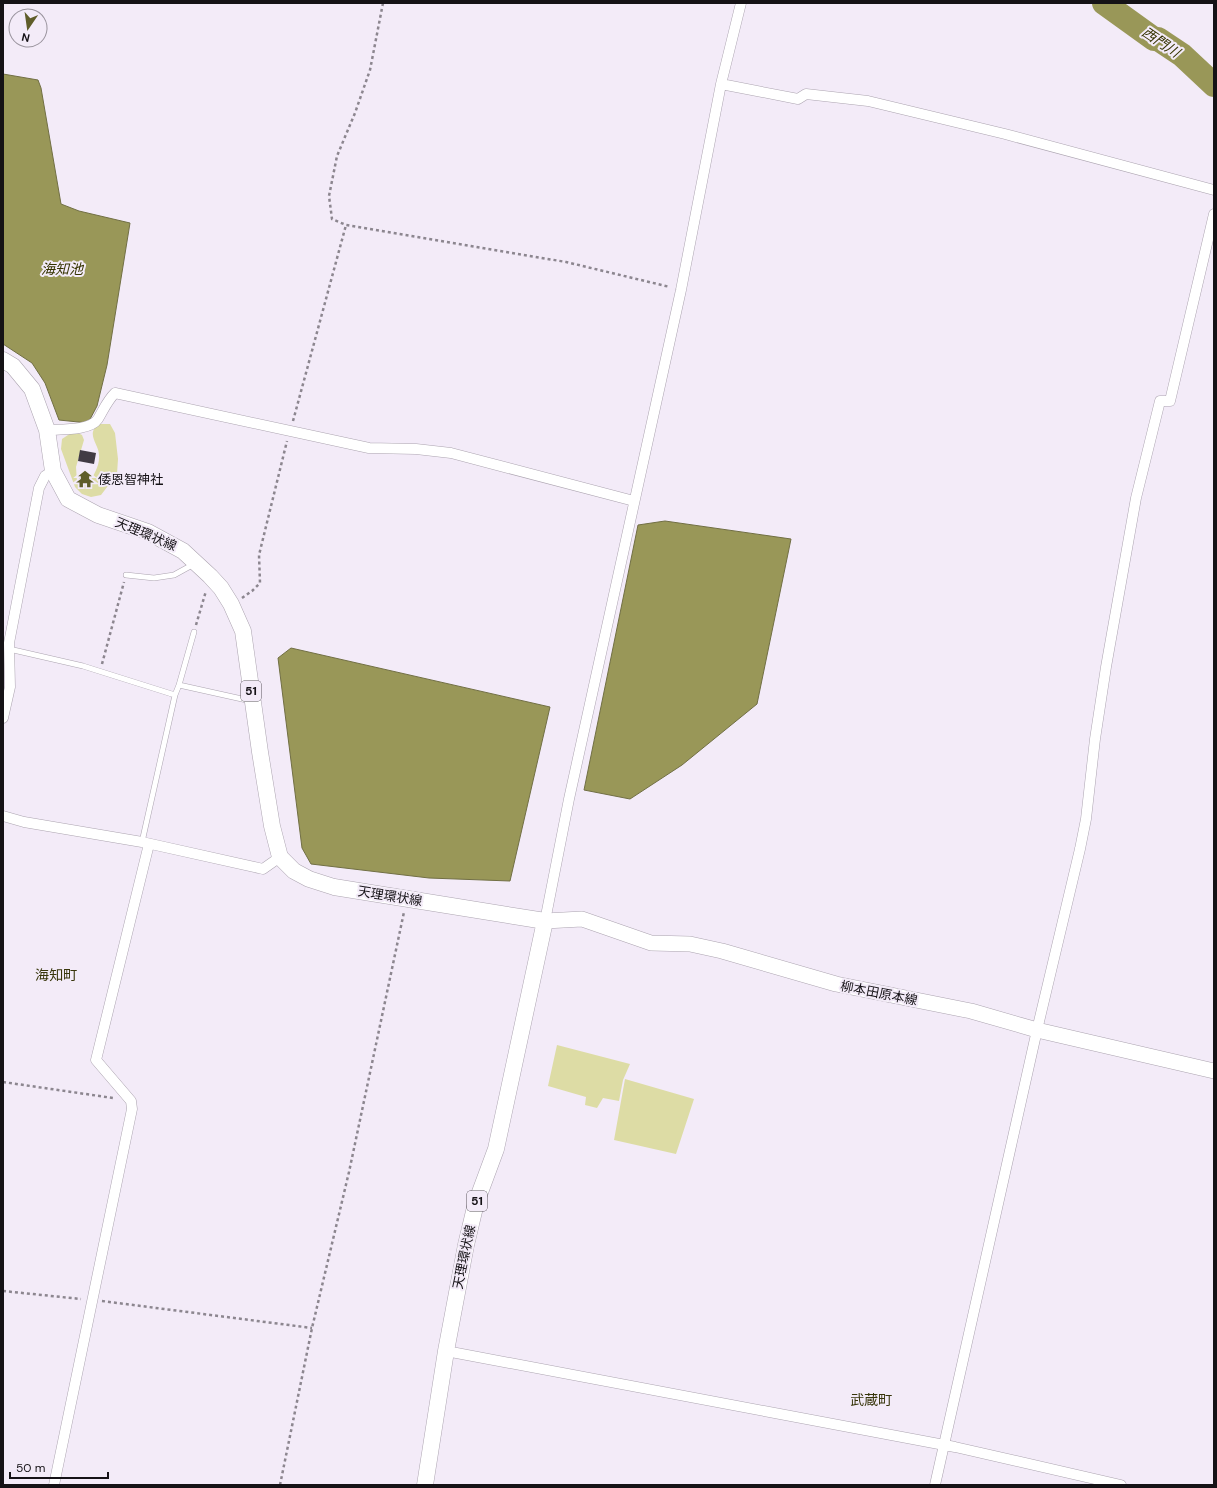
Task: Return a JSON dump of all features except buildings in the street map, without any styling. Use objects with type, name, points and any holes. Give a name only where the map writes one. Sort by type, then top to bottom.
[{"type":"main road","name":"天理環状線","points":[[3,360],[13,366],[32,389],[47,430],[53,471],[68,499],[98,515],[148,532],[183,551],[221,588],[231,604],[243,631],[252,701],[272,826],[280,857],[294,871],[309,879],[334,887],[545,921],[496,1149],[476,1203],[466,1245],[446,1351],[425,1485]]},
{"type":"main road","name":"柳本田原本線","points":[[545,921],[582,919],[651,943],[690,944],[722,951],[836,984],[971,1011],[1037,1030],[1214,1071]]},
{"type":"street","points":[[545,921],[569,799],[681,290],[721,84],[741,3]]},
{"type":"street","points":[[721,84],[798,100],[806,94],[868,102],[1005,134],[1214,190]]},
{"type":"street","points":[[935,1485],[1086,819],[1095,739],[1106,667],[1136,498],[1160,401],[1170,401],[1214,214]]},
{"type":"street","points":[[47,430],[90,426],[97,421],[108,400],[115,393],[369,448],[416,449],[451,453],[634,501]]},
{"type":"street","points":[[3,718],[10,687],[9,643],[39,488],[46,476],[53,471]]},
{"type":"street","points":[[3,816],[24,822],[146,843],[263,869],[280,857]]},
{"type":"street","points":[[54,1485],[94,1300],[132,1108],[131,1101],[96,1060],[146,843]]},
{"type":"street","points":[[446,1351],[955,1447],[1121,1485]]},
{"type":"lane","points":[[126,574],[154,578],[174,575],[197,563]]},
{"type":"lane","points":[[146,843],[175,695],[194,632]]},
{"type":"lane","points":[[9,649],[83,666],[175,695]]},
{"type":"lane","points":[[179,685],[252,701]]},
{"type":"path","points":[[383,3],[370,70],[355,113],[337,156],[330,196],[332,219],[346,225],[566,262],[681,290]]},
{"type":"path","points":[[100,672],[126,574]]},
{"type":"path","points":[[194,632],[210,576]]},
{"type":"path","points":[[280,1485],[312,1328],[349,1172],[407,898]]},
{"type":"path","points":[[3,1082],[131,1101]]},
{"type":"path","points":[[3,1291],[94,1300],[312,1328]]},
{"type":"shaded area","points":[[99,424],[110,424],[115,433],[118,459],[117,474],[101,495],[91,497],[82,494],[75,487],[61,449],[62,439],[74,431],[82,435],[84,440],[76,467],[77,482],[88,485],[96,471],[99,459],[93,432]]},
{"type":"shaded area","points":[[557,1045],[630,1064],[623,1080],[619,1101],[603,1098],[597,1108],[585,1105],[586,1097],[548,1086]]},
{"type":"shaded area","points":[[625,1079],[694,1099],[676,1154],[614,1140]]},
{"type":"water","name":"海知池","points":[[3,74],[38,80],[41,88],[61,204],[79,211],[130,223],[107,365],[97,406],[88,423],[59,420],[45,383],[32,363],[3,344]]},
{"type":"water","points":[[665,521],[791,539],[757,704],[682,765],[630,799],[584,790],[638,525]]},
{"type":"water","points":[[291,648],[550,707],[510,881],[429,878],[311,864],[302,848],[278,658]]},
{"type":"waterway","name":"西門川","points":[[1104,3],[1154,39],[1158,39],[1182,55],[1214,85]]},
{"type":"place","name":"倭恩智神社","points":[[85,479]]},
{"type":"district","name":"海知町","points":[[56,975]]},
{"type":"district","name":"武蔵町","points":[[871,1400]]}]
